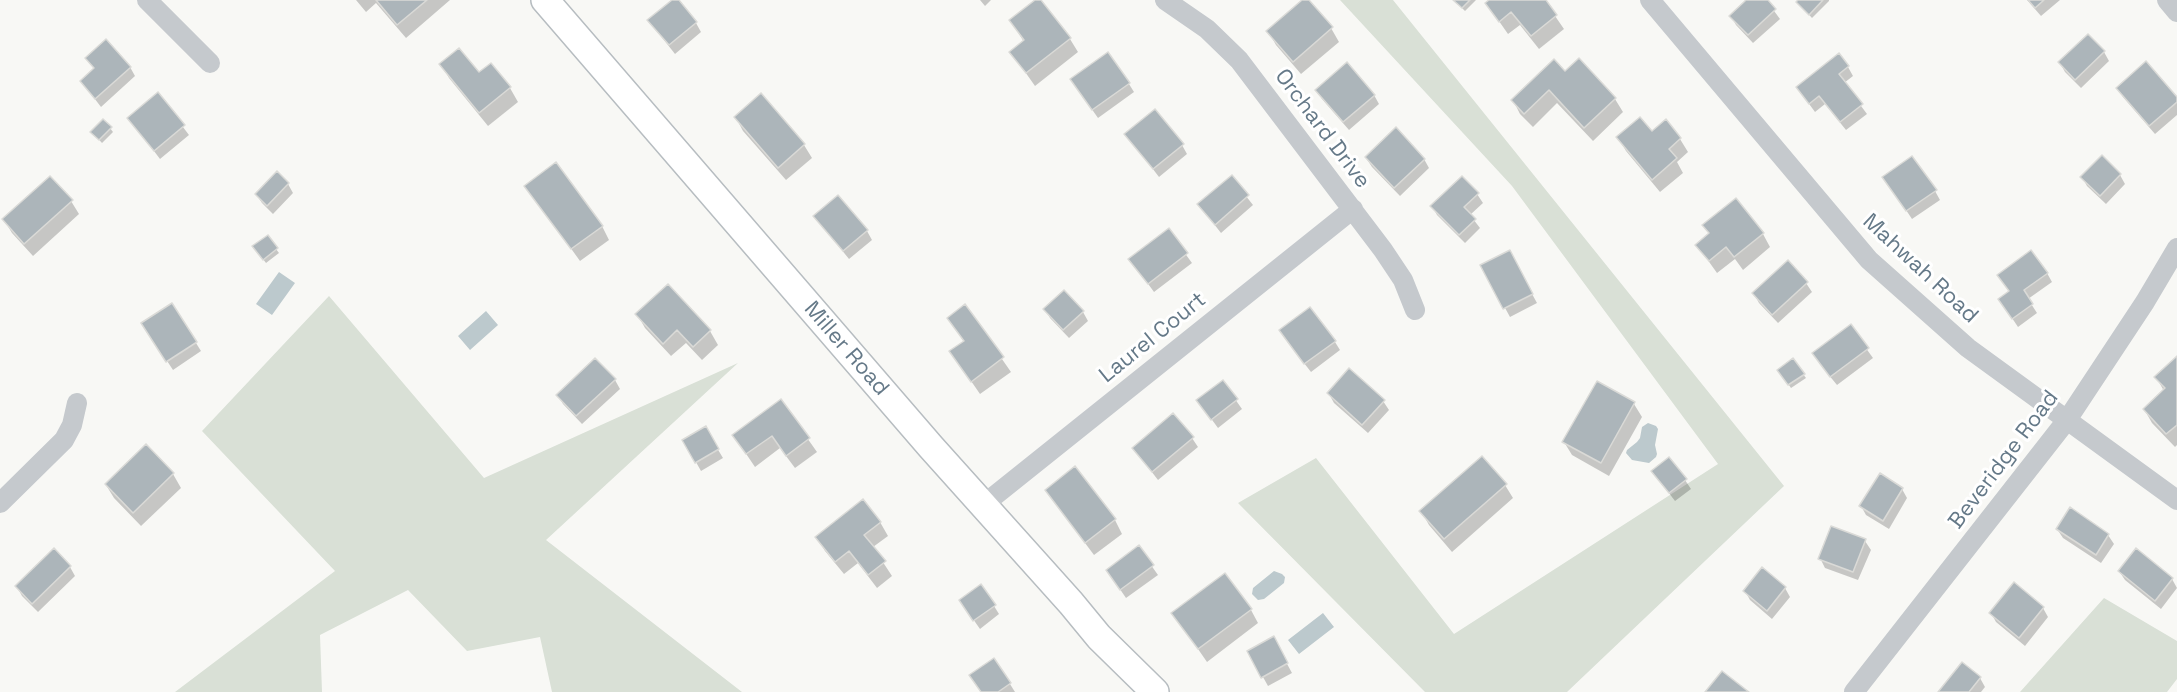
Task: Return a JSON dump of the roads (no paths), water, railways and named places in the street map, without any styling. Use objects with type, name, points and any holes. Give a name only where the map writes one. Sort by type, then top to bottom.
[{"type":"street","name":"Miller Road","points":[[545,0],[931,447],[1099,637],[1155,692]]},
{"type":"street","name":"Orchard Drive","points":[[1165,0],[1207,29],[1239,60],[1353,209],[1403,280],[1415,310]]},
{"type":"street","name":"Mahwah Road","points":[[1650,0],[1869,260],[1968,348],[2177,500]]},
{"type":"street","points":[[2167,0],[2177,12]]},
{"type":"street","points":[[151,1],[210,63]]},
{"type":"street","name":"Laurel Court","points":[[983,505],[1353,209]]},
{"type":"street","name":"Beveridge Road","points":[[1854,692],[2067,420],[2145,302],[2177,248]]},
{"type":"street","points":[[0,503],[64,440],[72,425],[77,403]]}]
